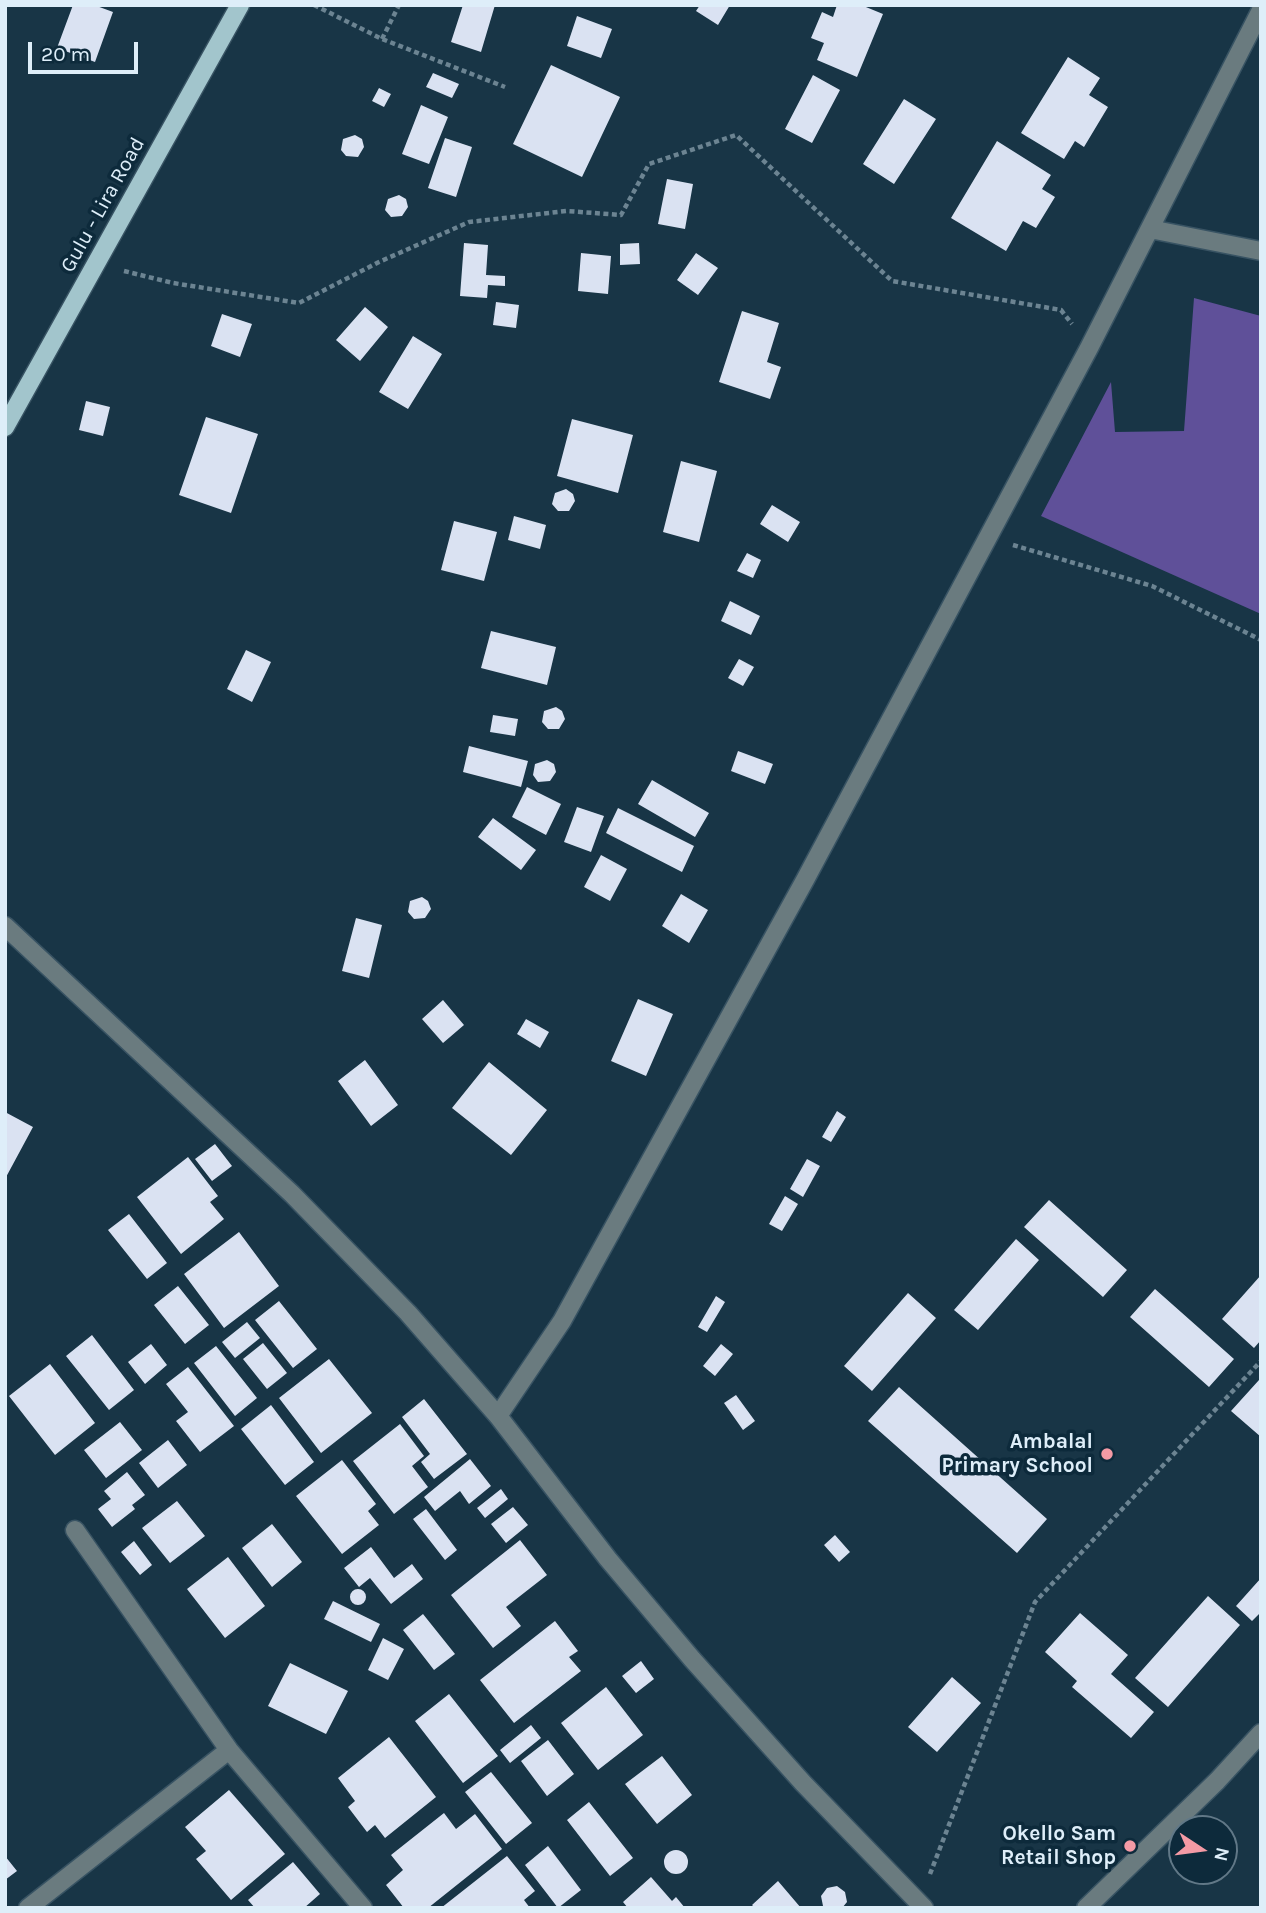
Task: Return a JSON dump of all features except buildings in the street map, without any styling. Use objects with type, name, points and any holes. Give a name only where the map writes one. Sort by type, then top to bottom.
[{"type":"main road","name":"Gulu - Lira Road","points":[[5,427],[240,5]]},
{"type":"street","points":[[498,1416],[569,1309],[805,880],[1089,348],[1261,10]]},
{"type":"street","points":[[1150,229],[1261,251]]},
{"type":"street","points":[[5,926],[292,1194],[408,1313],[498,1416],[608,1559],[692,1659],[803,1783],[922,1905]]},
{"type":"street","points":[[75,1530],[229,1749],[363,1908]]},
{"type":"street","points":[[1086,1908],[1217,1781],[1261,1733]]},
{"type":"street","points":[[28,1908],[229,1749]]},
{"type":"path","points":[[314,5],[382,39],[505,87]]},
{"type":"path","points":[[382,39],[399,5]]},
{"type":"path","points":[[96,264],[173,283],[299,303],[379,262],[469,222],[566,211],[621,215],[649,164],[736,135],[891,281],[1062,310],[1089,348]]},
{"type":"path","points":[[988,538],[1152,586],[1261,640]]},
{"type":"path","points":[[922,1905],[1035,1602],[1261,1361]]},
{"type":"shaded area","points":[[1194,298],[1261,316],[1261,614],[1041,516],[1111,382],[1115,432],[1184,431]]},
{"type":"place","name":"Ambalal Primary School","points":[[1107,1454]]},
{"type":"place","name":"Okello Sam Retail Shop","points":[[1130,1846]]}]
